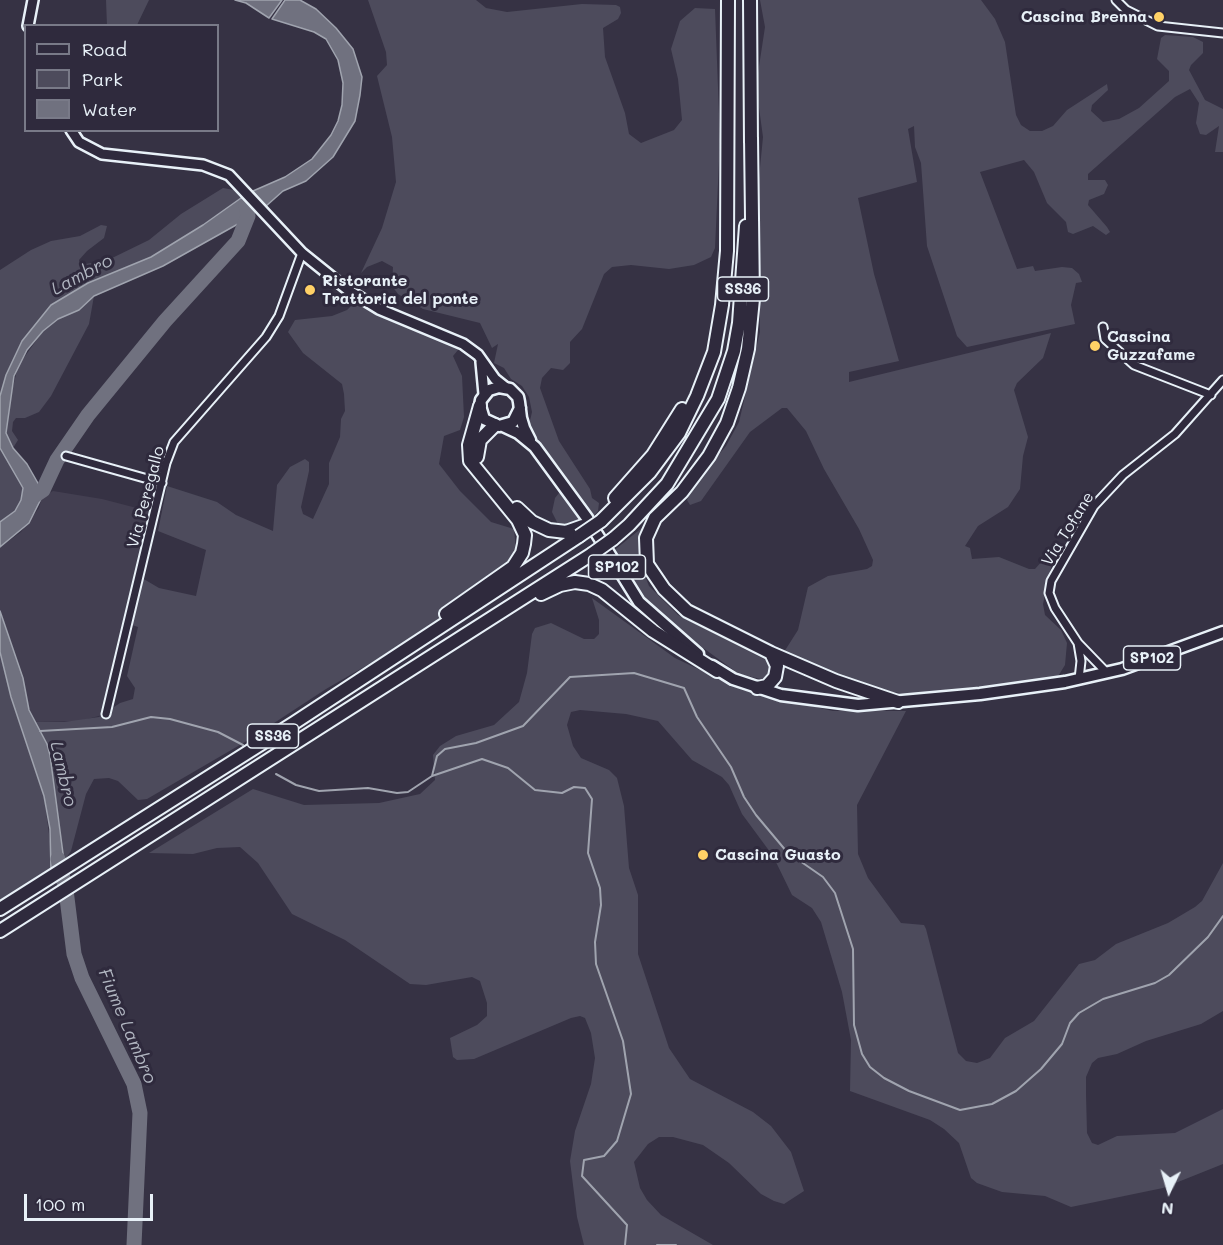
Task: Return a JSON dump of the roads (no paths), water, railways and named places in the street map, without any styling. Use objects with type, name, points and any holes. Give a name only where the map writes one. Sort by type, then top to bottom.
[{"type":"highway","name":"SS36","points":[[0,909],[388,662],[599,518],[650,472],[679,433],[709,367],[722,305],[727,251],[728,0]]},
{"type":"highway","name":"SS36","points":[[0,931],[592,554],[636,519],[667,484],[718,399],[728,375],[740,323],[751,137],[750,0]]},
{"type":"highway","points":[[751,137],[753,299],[748,349],[739,388],[728,423],[709,456],[682,492],[655,518],[646,538],[647,564],[676,603],[771,653],[836,681],[898,702]]},
{"type":"highway","points":[[388,662],[428,628],[513,567],[522,554],[525,535],[518,520],[470,461],[469,446],[480,406]]},
{"type":"highway","points":[[499,426],[480,440],[477,460],[525,517],[540,527],[558,532],[581,531]]},
{"type":"highway","points":[[342,712],[404,678],[546,591],[575,582],[602,590],[653,631],[717,671]]},
{"type":"highway","points":[[757,688],[767,686],[775,677],[777,666],[771,653]]},
{"type":"main road","points":[[494,387],[505,387],[514,393],[520,408],[513,422],[499,426],[484,419],[480,406],[484,394],[494,387]]},
{"type":"main road","name":"SP102","points":[[520,408],[524,428],[535,447],[575,501],[639,602],[653,617],[717,671],[757,688],[802,699],[858,705],[980,694],[1107,673],[1223,632]]},
{"type":"main road","name":"SP102","points":[[499,426],[518,433],[535,447]]},
{"type":"street","points":[[28,24],[33,0]]},
{"type":"street","points":[[1117,0],[1126,10],[1158,26],[1223,33]]},
{"type":"street","points":[[72,132],[79,142],[102,154],[203,165],[229,175],[239,183],[302,253],[348,290],[380,309],[443,334],[478,355],[495,379],[505,387]]},
{"type":"street","name":"Via Peregallo","points":[[106,714],[174,442],[266,337],[279,316],[302,253]]},
{"type":"street","points":[[1103,327],[1105,339],[1134,365],[1211,395]]},
{"type":"street","points":[[478,355],[484,369],[484,394]]},
{"type":"street","name":"Via Tofane","points":[[1107,673],[1078,643],[1054,608],[1049,593],[1052,581],[1094,506],[1119,479],[1175,434],[1223,380]]},
{"type":"street","points":[[66,456],[162,483]]},
{"type":"street","points":[[1078,643],[1081,661],[1079,678]]},
{"type":"water","points":[[235,0],[282,0],[269,18],[246,3]]},
{"type":"water","points":[[285,0],[300,0],[316,9],[336,28],[353,49],[362,77],[355,121],[333,157],[306,181],[283,191],[265,207],[253,191],[285,177],[312,159],[331,135],[342,105],[343,83],[338,60],[326,39],[314,32],[272,19]]},
{"type":"water","points":[[241,198],[254,215],[163,266],[94,296],[79,310],[58,319],[43,331],[27,350],[14,376],[6,433],[13,448],[27,464],[39,485],[42,497],[29,523],[0,547],[0,522],[15,511],[21,500],[23,488],[0,448],[0,396],[6,375],[22,341],[51,305],[88,283],[151,257]]},
{"type":"water","points":[[0,611],[23,678],[29,710],[47,744],[50,755],[64,861],[51,870],[50,829],[44,796],[11,697],[0,652]]},
{"type":"waterway","name":"Lambro","points":[[34,496],[43,490],[57,460],[88,415],[165,321],[238,241],[248,216],[246,205]]},
{"type":"waterway","points":[[432,776],[437,756],[445,749],[476,743],[523,726],[570,677],[634,673],[684,688],[697,717],[731,767],[744,797],[756,815],[787,852],[823,877],[835,893],[853,949],[854,1025],[862,1054],[870,1067],[884,1078],[909,1091],[960,1110],[992,1104],[1016,1091],[1041,1069],[1062,1044],[1070,1023],[1079,1013],[1103,999],[1155,983],[1169,975],[1208,937],[1223,916]]},
{"type":"waterway","points":[[40,731],[112,727],[151,717],[170,719],[218,732],[243,745]]},
{"type":"waterway","points":[[276,774],[296,785],[319,791],[368,788],[397,793],[408,792],[432,776],[482,759],[508,768],[535,790],[562,793],[574,787],[585,788],[592,799],[588,853],[600,888],[601,905],[595,942],[596,964],[623,1041],[631,1094],[617,1141],[604,1156],[584,1160],[582,1176],[627,1225],[625,1245]]},
{"type":"waterway","name":"Fiume Lambro","points":[[58,859],[66,890],[74,954],[82,978],[134,1084],[140,1113],[134,1245]]},
{"type":"waterway","points":[[657,1245],[676,1245]]},
{"type":"place","name":"Cascina Brenna","points":[[1159,17]]},
{"type":"place","name":"Ristorante Trattoria del ponte","points":[[310,290]]},
{"type":"place","name":"Cascina Guzzafame","points":[[1095,346]]},
{"type":"place","name":"Cascina Guasto","points":[[703,855]]}]
